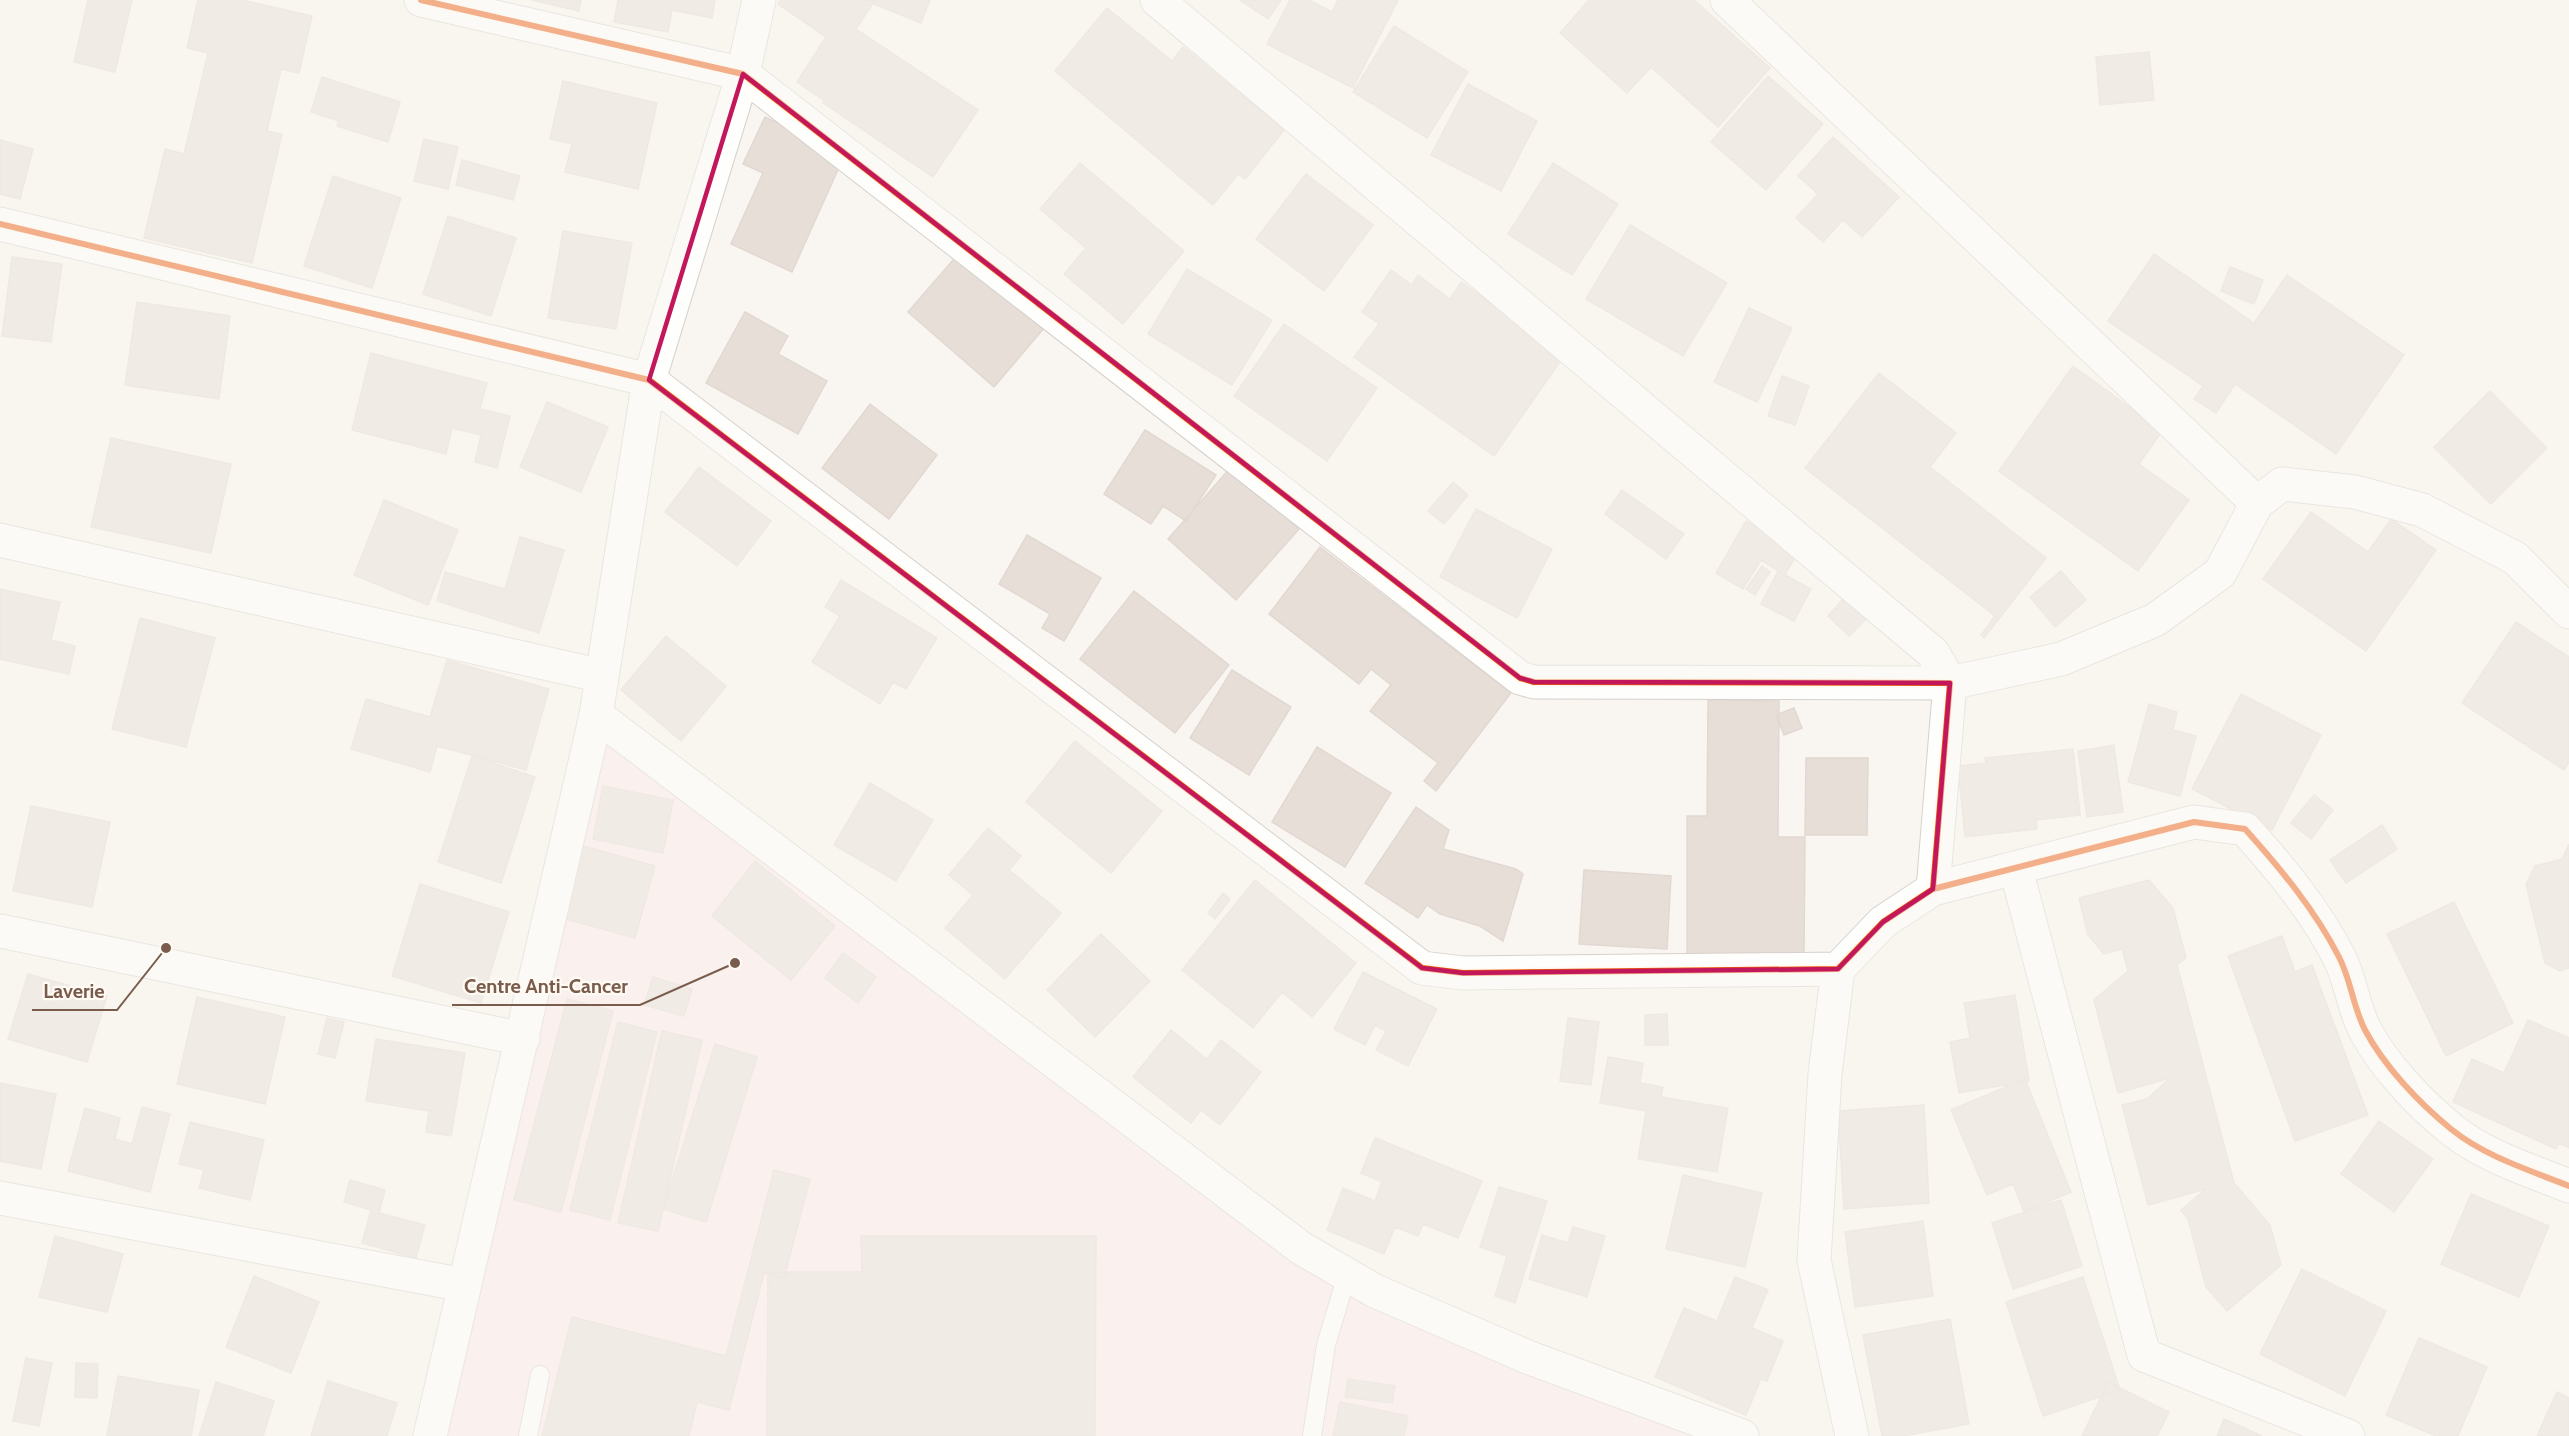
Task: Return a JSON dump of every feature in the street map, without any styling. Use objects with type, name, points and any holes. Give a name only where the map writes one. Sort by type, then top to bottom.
[{"type":"street","points":[[421,0],[743,74],[1520,678],[1534,682],[1950,682],[2061,659],[2155,620],[2220,573],[2257,503],[2282,484],[2355,492],[2422,510],[2515,558],[2569,612]]},
{"type":"street","points":[[430,1436],[596,716],[649,380],[743,74],[759,0]]},
{"type":"street","points":[[1157,0],[1934,653],[1950,682],[1933,888]]},
{"type":"street","points":[[1727,0],[2257,503]]},
{"type":"street","points":[[0,224],[649,380],[1422,968],[1463,973],[1838,969]]},
{"type":"street","points":[[0,540],[602,676]]},
{"type":"street","points":[[596,716],[1301,1248],[1375,1291],[1530,1358],[1742,1436]]},
{"type":"street","points":[[1852,1436],[1814,1260],[1826,1074],[1838,969],[1883,922],[1933,888],[2016,869],[2194,822],[2245,830],[2270,857],[2338,956],[2351,984],[2364,1028],[2385,1060],[2419,1099],[2451,1130],[2484,1151],[2569,1186]]},
{"type":"street","points":[[2016,869],[2144,1355],[2348,1436]]},
{"type":"street","points":[[0,931],[523,1040]]},
{"type":"street","points":[[0,1198],[464,1285]]},
{"type":"lane","points":[[1311,1436],[1326,1345],[1347,1275]]},
{"type":"lane","points":[[528,1436],[540,1375]]},
{"type":"highlighted area","points":[[743,74],[1520,678],[1534,682],[1950,683],[1933,889],[1883,922],[1838,969],[1463,973],[1422,968],[649,380]]},
{"type":"shaded area","points":[[599,716],[1301,1248],[1742,1436],[444,1436]]},
{"type":"building","points":[[88,0],[132,0],[115,72],[74,62]]},
{"type":"building","points":[[198,0],[242,0],[312,16],[299,73],[281,69],[267,131],[282,134],[252,263],[144,238],[165,149],[184,154],[208,53],[187,48]]},
{"type":"building","points":[[532,0],[581,0],[579,11]]},
{"type":"building","points":[[618,0],[715,0],[712,18],[672,10],[668,32],[614,22]]},
{"type":"building","points":[[781,0],[875,0],[856,29],[978,110],[933,177],[823,103],[825,101],[797,82],[826,37],[778,4]]},
{"type":"building","points":[[876,0],[930,0],[921,23],[874,4]]},
{"type":"building","points":[[1240,0],[1281,0],[1268,19]]},
{"type":"building","points":[[1290,0],[1309,0],[1332,12],[1338,0],[1398,0],[1353,88],[1267,44]]},
{"type":"building","points":[[1589,0],[1694,0],[1770,68],[1718,127],[1651,67],[1627,93],[1560,33]]},
{"type":"building","points":[[1107,8],[1172,61],[1183,47],[1284,130],[1245,179],[1238,174],[1213,205],[1055,71]]},
{"type":"building","points":[[1394,26],[1468,72],[1427,138],[1353,92]]},
{"type":"building","points":[[2149,52],[2154,100],[2100,105],[2096,57]]},
{"type":"building","points":[[1768,76],[1823,124],[1766,190],[1711,142]]},
{"type":"building","points":[[322,77],[400,102],[388,142],[337,126],[339,121],[311,112]]},
{"type":"building","points":[[563,81],[657,103],[638,189],[565,172],[572,144],[550,139]]},
{"type":"building","points":[[1468,84],[1537,121],[1501,191],[1431,155]]},
{"type":"building","points":[[765,117],[845,154],[792,272],[731,244],[763,173],[743,164]]},
{"type":"building","points":[[1833,137],[1899,197],[1862,237],[1843,220],[1823,242],[1796,218],[1818,194],[1798,176]]},
{"type":"building","points":[[424,139],[458,147],[448,189],[414,181]]},
{"type":"building","points":[[0,140],[33,149],[20,199],[0,194]]},
{"type":"building","points":[[462,160],[520,176],[513,200],[456,185]]},
{"type":"building","points":[[1080,163],[1184,251],[1123,324],[1064,274],[1086,248],[1040,209]]},
{"type":"building","points":[[1553,163],[1618,204],[1572,275],[1508,234]]},
{"type":"building","points":[[1306,174],[1373,225],[1324,291],[1256,239]]},
{"type":"building","points":[[333,176],[401,198],[372,288],[304,266]]},
{"type":"building","points":[[448,216],[516,238],[491,316],[423,294]]},
{"type":"building","points":[[1630,225],[1727,283],[1683,356],[1586,299]]},
{"type":"building","points":[[563,231],[632,243],[616,329],[548,318]]},
{"type":"building","points":[[960,252],[1045,327],[994,387],[908,312]]},
{"type":"building","points":[[2154,254],[2254,323],[2287,275],[2404,355],[2336,454],[2235,384],[2216,413],[2194,399],[2203,386],[2108,321]]},
{"type":"building","points":[[12,257],[62,264],[51,342],[2,336]]},
{"type":"building","points":[[2230,267],[2263,280],[2254,304],[2221,291]]},
{"type":"building","points":[[1187,269],[1272,320],[1232,385],[1148,334]]},
{"type":"building","points":[[1391,270],[1412,285],[1418,275],[1450,299],[1461,282],[1564,356],[1494,456],[1354,357],[1379,324],[1362,312]]},
{"type":"building","points":[[137,302],[230,316],[219,399],[125,385]]},
{"type":"building","points":[[1749,308],[1792,328],[1757,402],[1714,382]]},
{"type":"building","points":[[745,312],[788,336],[778,354],[827,381],[798,434],[706,383]]},
{"type":"building","points":[[1284,324],[1377,388],[1327,461],[1234,396]]},
{"type":"building","points":[[371,353],[487,383],[480,409],[510,416],[497,468],[475,462],[481,435],[452,428],[446,454],[352,430]]},
{"type":"building","points":[[2073,366],[2162,431],[2139,464],[2189,500],[2138,571],[1999,471]]},
{"type":"building","points":[[1879,373],[1956,433],[1930,467],[2046,558],[1984,638],[1981,635],[1995,616],[1805,468]]},
{"type":"building","points":[[1782,376],[1809,386],[1795,425],[1768,416]]},
{"type":"building","points":[[2490,391],[2547,448],[2491,504],[2434,447]]},
{"type":"building","points":[[547,402],[608,427],[581,492],[520,467]]},
{"type":"building","points":[[870,404],[937,455],[889,519],[822,468]]},
{"type":"building","points":[[1145,430],[1216,475],[1186,521],[1163,506],[1151,524],[1104,494]]},
{"type":"building","points":[[111,438],[231,464],[211,553],[91,527]]},
{"type":"building","points":[[699,467],[771,521],[737,566],[665,512]]},
{"type":"building","points":[[1231,467],[1299,529],[1236,600],[1168,539]]},
{"type":"building","points":[[1453,482],[1468,495],[1444,524],[1428,511]]},
{"type":"building","points":[[1622,490],[1684,534],[1666,559],[1605,514]]},
{"type":"building","points":[[384,500],[458,530],[428,605],[354,575]]},
{"type":"building","points":[[1476,509],[1552,549],[1517,618],[1440,577]]},
{"type":"building","points":[[2311,512],[2368,552],[2391,519],[2436,550],[2366,651],[2263,579]]},
{"type":"building","points":[[1746,521],[1798,552],[1785,575],[1761,560],[1743,589],[1716,573]]},
{"type":"building","points":[[1027,535],[1101,578],[1064,641],[1042,628],[1050,614],[999,584]]},
{"type":"building","points":[[520,537],[564,550],[539,633],[437,601],[445,572],[505,589]]},
{"type":"building","points":[[1320,547],[1511,693],[1436,791],[1424,781],[1438,763],[1370,711],[1391,685],[1371,669],[1359,684],[1269,614]]},
{"type":"building","points":[[1762,566],[1770,572],[1755,595],[1746,589]]},
{"type":"building","points":[[1778,571],[1811,589],[1794,621],[1761,604]]},
{"type":"building","points":[[2061,571],[2086,600],[2055,627],[2030,597]]},
{"type":"building","points":[[841,580],[937,638],[906,689],[893,682],[880,704],[812,662],[840,616],[825,607]]},
{"type":"building","points":[[0,589],[60,602],[51,640],[75,646],[69,674],[0,659]]},
{"type":"building","points":[[1134,591],[1229,665],[1175,733],[1080,659]]},
{"type":"building","points":[[1844,598],[1866,619],[1849,636],[1828,616]]},
{"type":"building","points":[[140,618],[215,638],[186,747],[112,729]]},
{"type":"building","points":[[2516,622],[2569,657],[2569,762],[2564,770],[2462,703]]},
{"type":"building","points":[[666,636],[726,686],[681,741],[621,690]]},
{"type":"building","points":[[447,660],[549,689],[526,770],[437,746],[430,772],[351,749],[366,699],[430,717]]},
{"type":"building","points":[[1232,670],[1291,707],[1249,775],[1190,738]]},
{"type":"building","points":[[2241,694],[2321,735],[2272,830],[2192,789]]},
{"type":"building","points":[[1708,700],[1779,701],[1778,837],[1805,837],[1804,956],[1687,956],[1687,816],[1707,816]]},
{"type":"building","points":[[2149,704],[2177,712],[2173,730],[2196,736],[2180,796],[2128,782]]},
{"type":"building","points":[[1794,708],[1802,728],[1784,735],[1776,715]]},
{"type":"building","points":[[1075,741],[1162,811],[1111,873],[1026,802]]},
{"type":"building","points":[[2114,745],[2123,812],[2087,817],[2078,751]]},
{"type":"building","points":[[1317,747],[1391,793],[1345,867],[1272,822]]},
{"type":"building","points":[[2073,749],[2080,815],[2036,820],[2037,829],[1965,837],[1958,766],[1986,763],[1985,758]]},
{"type":"building","points":[[472,756],[535,777],[501,883],[438,862]]},
{"type":"building","points":[[1806,758],[1868,758],[1867,835],[1805,835]]},
{"type":"building","points":[[870,783],[933,820],[896,881],[834,845]]},
{"type":"building","points":[[603,786],[673,800],[663,853],[593,839]]},
{"type":"building","points":[[2314,795],[2333,810],[2311,839],[2291,823]]},
{"type":"building","points":[[31,806],[110,822],[92,907],[13,891]]},
{"type":"building","points":[[1416,807],[1449,830],[1443,849],[1516,869],[1523,874],[1503,941],[1480,926],[1440,914],[1427,905],[1418,918],[1365,883]]},
{"type":"building","points":[[2382,825],[2397,849],[2346,883],[2330,860]]},
{"type":"building","points":[[988,828],[1021,856],[1009,870],[1061,913],[1005,979],[945,928],[973,895],[949,875]]},
{"type":"building","points":[[2569,844],[2569,968],[2560,971],[2545,963],[2526,884],[2535,866],[2562,859]]},
{"type":"building","points":[[580,845],[655,866],[635,938],[559,917]]},
{"type":"building","points":[[755,861],[835,926],[791,980],[712,916]]},
{"type":"building","points":[[1584,870],[1671,876],[1667,949],[1579,944]]},
{"type":"building","points":[[1255,880],[1356,963],[1312,1017],[1282,992],[1253,1028],[1182,970]]},
{"type":"building","points":[[2149,880],[2173,908],[2186,958],[2177,965],[2234,1183],[2270,1225],[2281,1265],[2227,1311],[2206,1287],[2188,1219],[2181,1210],[2206,1189],[2148,1205],[2122,1105],[2147,1099],[2170,1078],[2118,1093],[2094,1000],[2128,971],[2122,949],[2104,954],[2088,935],[2079,898]]},
{"type":"building","points":[[420,884],[509,912],[481,1003],[392,976]]},
{"type":"building","points":[[1223,893],[1230,899],[1215,919],[1208,913]]},
{"type":"building","points":[[2454,902],[2513,1023],[2446,1056],[2387,934]]},
{"type":"building","points":[[1101,934],[1150,981],[1095,1037],[1047,990]]},
{"type":"building","points":[[2282,936],[2295,972],[2312,965],[2368,1115],[2295,1141],[2228,956]]},
{"type":"building","points":[[843,953],[876,977],[858,1003],[825,978]]},
{"type":"building","points":[[1363,972],[1437,1009],[1408,1066],[1376,1050],[1386,1031],[1375,1025],[1365,1045],[1334,1029]]},
{"type":"building","points":[[28,974],[107,996],[87,1062],[8,1039]]},
{"type":"building","points":[[653,977],[692,989],[684,1016],[644,1005]]},
{"type":"building","points":[[2015,995],[2029,1081],[1959,1093],[1950,1042],[1970,1038],[1964,1003]]},
{"type":"building","points":[[197,997],[285,1017],[265,1104],[177,1084]]},
{"type":"building","points":[[567,999],[613,1011],[561,1212],[514,1200]]},
{"type":"building","points":[[1667,1014],[1668,1045],[1645,1045],[1645,1015]]},
{"type":"building","points":[[327,1018],[344,1022],[335,1058],[318,1054]]},
{"type":"building","points":[[1568,1018],[1599,1022],[1591,1085],[1560,1081]]},
{"type":"building","points":[[2528,1020],[2569,1038],[2569,1148],[2559,1143],[2556,1149],[2453,1102],[2472,1059],[2504,1073]]},
{"type":"building","points":[[618,1022],[657,1032],[610,1220],[570,1210]]},
{"type":"building","points":[[1171,1030],[1207,1059],[1221,1040],[1261,1072],[1220,1125],[1201,1110],[1191,1123],[1133,1077]]},
{"type":"building","points":[[662,1031],[702,1040],[658,1231],[618,1223]]},
{"type":"building","points":[[376,1039],[465,1053],[451,1136],[426,1132],[429,1111],[366,1101]]},
{"type":"building","points":[[715,1044],[757,1057],[706,1222],[663,1209]]},
{"type":"building","points":[[1608,1057],[1643,1063],[1640,1083],[1663,1087],[1661,1097],[1728,1108],[1717,1172],[1638,1159],[1646,1111],[1600,1103]]},
{"type":"building","points":[[2025,1079],[2071,1192],[2024,1212],[2013,1184],[1987,1195],[1951,1110]]},
{"type":"building","points":[[0,1083],[56,1094],[41,1169],[0,1161]]},
{"type":"building","points":[[1924,1105],[1929,1203],[1844,1209],[1838,1111]]},
{"type":"building","points":[[142,1107],[170,1114],[150,1192],[68,1171],[85,1108],[120,1118],[115,1139],[132,1144]]},
{"type":"building","points":[[2379,1121],[2433,1159],[2394,1212],[2341,1174]]},
{"type":"building","points":[[190,1122],[264,1140],[250,1200],[199,1188],[204,1170],[179,1164]]},
{"type":"building","points":[[1375,1138],[1482,1181],[1458,1238],[1423,1224],[1418,1236],[1395,1227],[1384,1254],[1327,1230],[1343,1188],[1375,1201],[1382,1182],[1361,1173]]},
{"type":"building","points":[[774,1170],[810,1179],[784,1278],[764,1273],[729,1410],[697,1402],[689,1436],[542,1436],[572,1317],[726,1356]]},
{"type":"building","points":[[1683,1175],[1762,1193],[1745,1267],[1666,1249]]},
{"type":"building","points":[[350,1180],[385,1190],[379,1213],[425,1225],[416,1258],[362,1243],[371,1210],[344,1202]]},
{"type":"building","points":[[1499,1187],[1547,1201],[1515,1303],[1495,1296],[1507,1256],[1480,1247]]},
{"type":"building","points":[[2471,1194],[2549,1226],[2519,1297],[2441,1264]]},
{"type":"building","points":[[2061,1200],[2082,1266],[2013,1289],[1992,1223]]},
{"type":"building","points":[[1923,1221],[1933,1296],[1855,1307],[1845,1232]]},
{"type":"building","points":[[1573,1227],[1605,1236],[1587,1297],[1529,1279],[1542,1235],[1568,1243]]},
{"type":"building","points":[[55,1236],[123,1254],[107,1312],[39,1297]]},
{"type":"building","points":[[861,1236],[1096,1236],[1095,1436],[767,1436],[768,1272],[862,1272]]},
{"type":"building","points":[[2302,1269],[2386,1311],[2345,1396],[2260,1354]]},
{"type":"building","points":[[254,1276],[319,1302],[291,1373],[226,1347]]},
{"type":"building","points":[[1735,1277],[1768,1290],[1752,1328],[1783,1341],[1767,1381],[1761,1379],[1746,1415],[1655,1377],[1684,1308],[1717,1321]]},
{"type":"building","points":[[2083,1277],[2120,1390],[2043,1416],[2006,1302]]},
{"type":"building","points":[[1950,1319],[1969,1424],[1903,1436],[1882,1436],[1863,1335]]},
{"type":"building","points":[[2419,1338],[2487,1367],[2458,1436],[2436,1436],[2386,1415]]},
{"type":"building","points":[[26,1358],[52,1363],[39,1426],[13,1421]]},
{"type":"building","points":[[76,1363],[98,1364],[97,1398],[75,1397]]},
{"type":"building","points":[[118,1376],[199,1390],[191,1436],[107,1436]]},
{"type":"building","points":[[1348,1379],[1395,1386],[1392,1403],[1345,1397]]},
{"type":"building","points":[[328,1381],[397,1403],[387,1436],[311,1436]]},
{"type":"building","points":[[216,1382],[274,1401],[263,1436],[199,1436]]},
{"type":"building","points":[[2108,1382],[2169,1412],[2157,1436],[2082,1436]]},
{"type":"building","points":[[2557,1392],[2569,1398],[2569,1436],[2537,1436]]},
{"type":"building","points":[[1340,1402],[1408,1416],[1404,1436],[1333,1436]]},
{"type":"building","points":[[2224,1419],[2262,1436],[2217,1436]]},
{"type":"cycle path","points":[[421,0],[743,74],[1520,678],[1534,682],[1950,683],[1933,889]]},
{"type":"cycle path","points":[[0,224],[649,380],[1422,968],[1463,973],[1838,969],[1883,922],[1933,889],[2194,822],[2245,829],[2284,874],[2330,940],[2343,966],[2365,1030],[2382,1057],[2403,1083],[2439,1119],[2464,1139],[2507,1162],[2569,1186]]},
{"type":"place","name":"Laverie","points":[[166,948]]},
{"type":"place","name":"Centre Anti-Cancer","points":[[735,963]]}]
